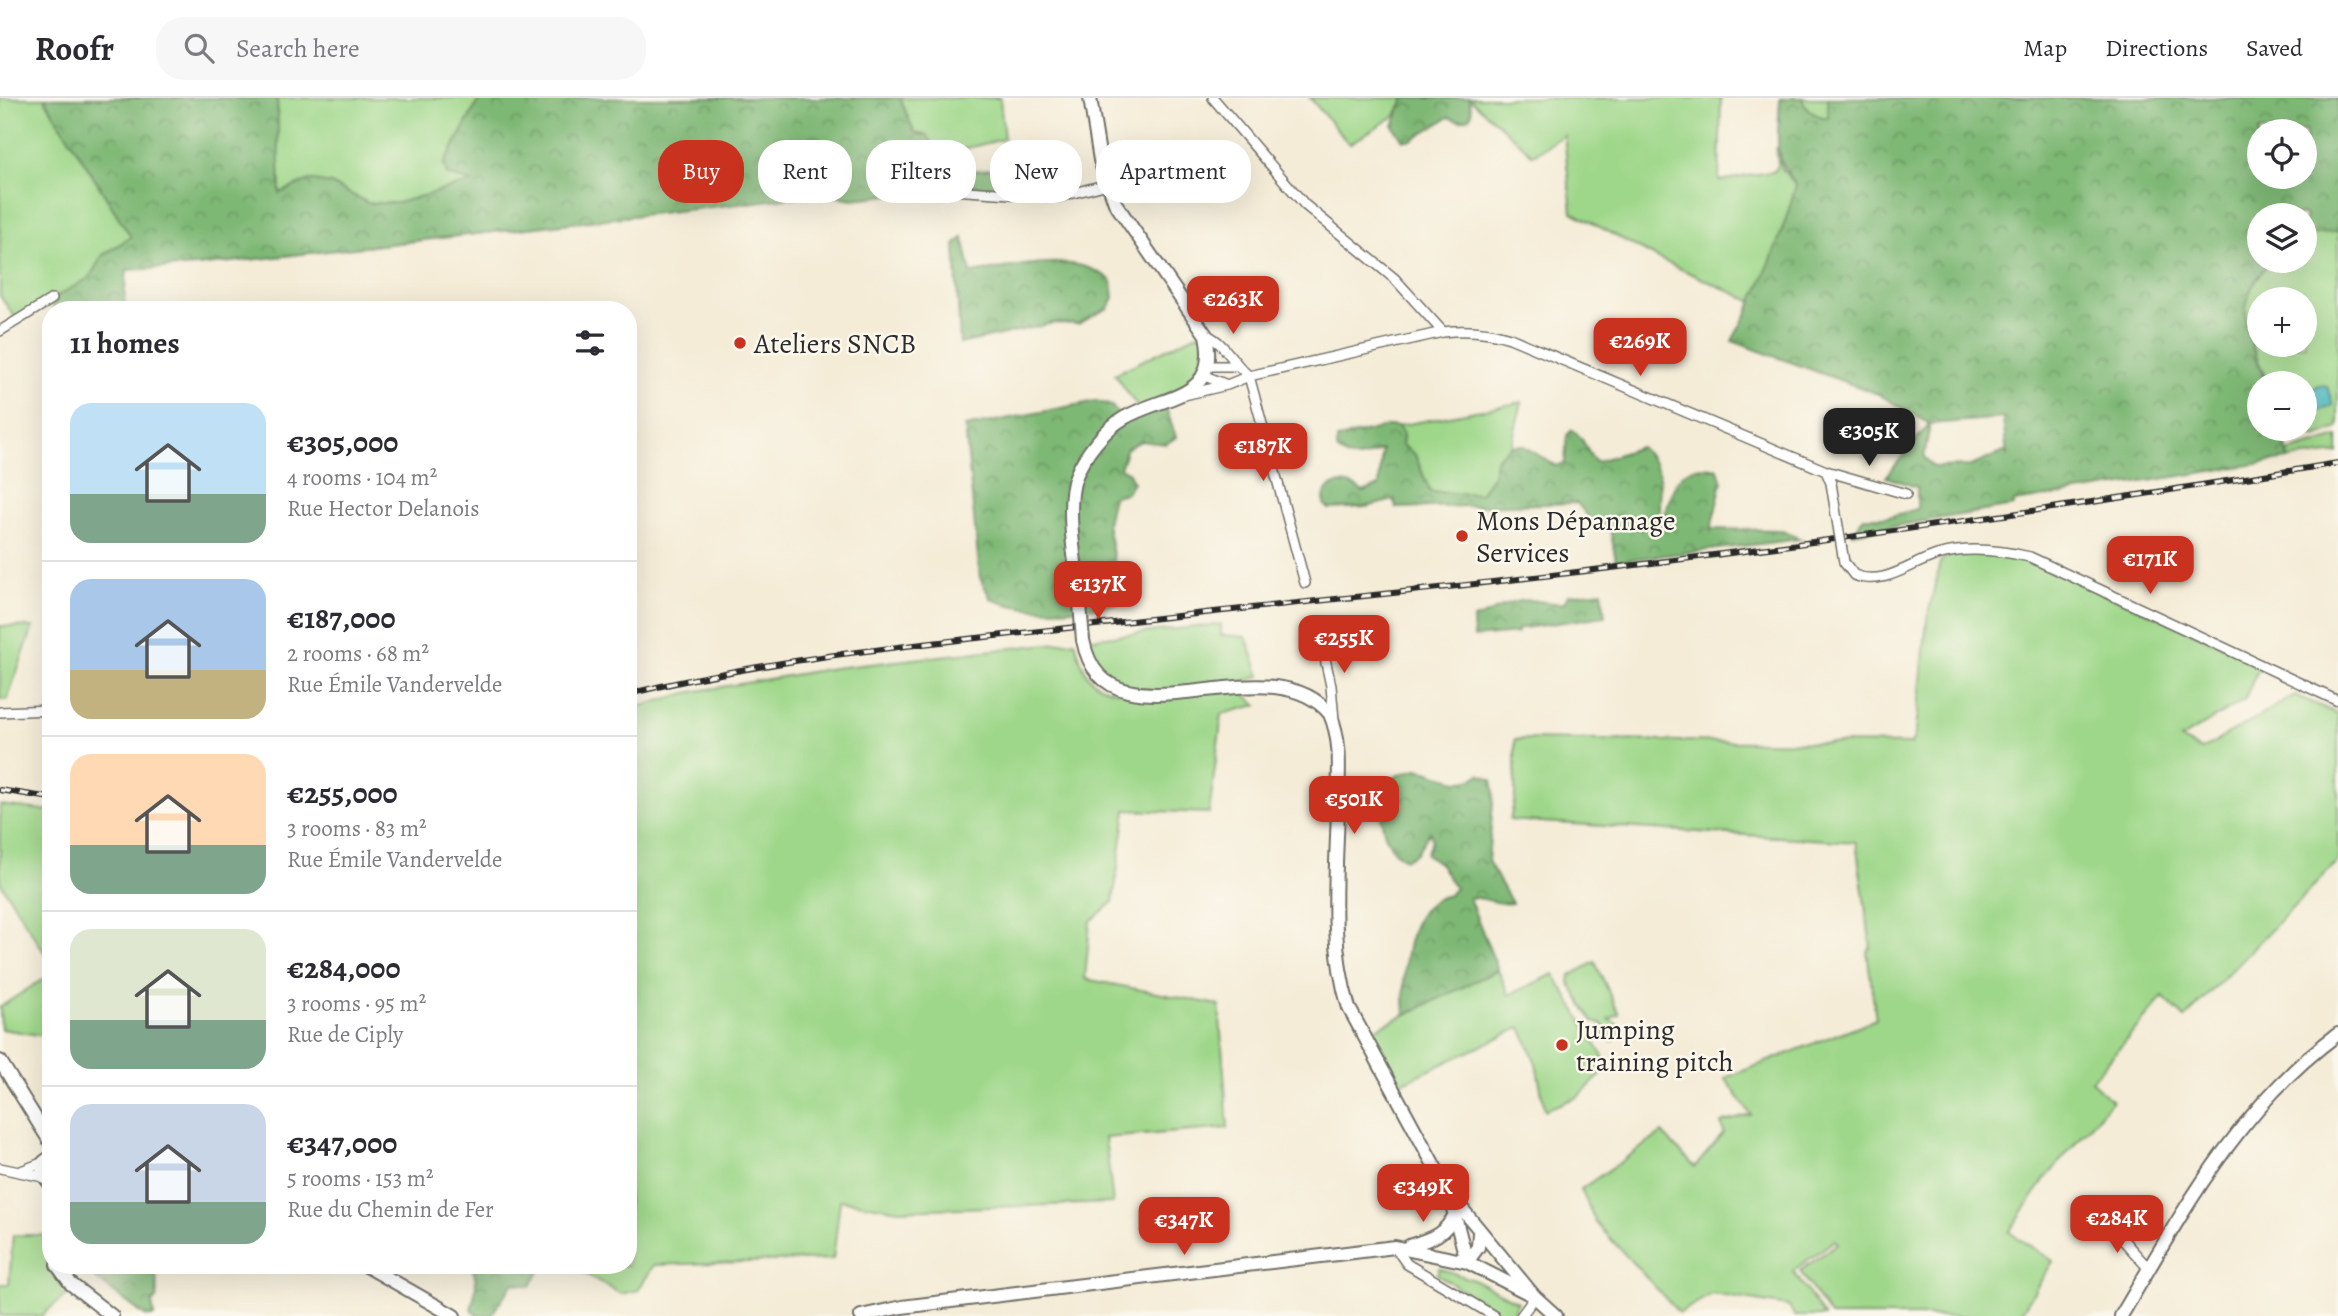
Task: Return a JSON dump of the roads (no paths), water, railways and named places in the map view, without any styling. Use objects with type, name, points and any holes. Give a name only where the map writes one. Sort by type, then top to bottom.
[{"type":"main road","points":[[1090,98],[1097,140]]},
{"type":"main road","points":[[1117,203],[1126,221],[1206,335],[1210,354],[1206,371],[1183,395],[1121,419],[1107,431],[1076,476],[1072,509],[1083,640],[1092,669],[1106,684],[1123,691],[1166,693],[1234,685],[1289,691],[1306,696],[1326,708],[1335,725],[1339,754],[1335,929],[1343,986],[1359,1028],[1449,1193],[1479,1233],[1535,1297],[1556,1316]]},
{"type":"main road","points":[[2121,1316],[2222,1151],[2245,1121],[2270,1091],[2338,1034]]},
{"type":"main road","points":[[0,1061],[42,1129]]},
{"type":"main road","points":[[1449,1193],[1467,1262]]},
{"type":"main road","points":[[861,1316],[902,1307],[1400,1248],[1439,1236],[1448,1227],[1455,1213]]},
{"type":"main road","points":[[1467,1262],[1478,1247],[1479,1233]]},
{"type":"main road","points":[[1400,1248],[1467,1262],[1535,1297]]},
{"type":"main road","points":[[64,1274],[71,1284],[112,1316]]},
{"type":"main road","points":[[381,1274],[454,1316]]},
{"type":"street","points":[[1213,98],[1305,205],[1395,279],[1443,332]]},
{"type":"street","points":[[976,192],[1058,197],[1096,187]]},
{"type":"street","points":[[0,331],[42,305]]},
{"type":"street","points":[[1183,395],[1227,385],[1249,376],[1464,329],[1510,338],[1826,471],[1906,494]]},
{"type":"street","points":[[1206,335],[1216,338],[1237,366],[1249,376],[1305,583]]},
{"type":"street","points":[[1206,371],[1237,366]]},
{"type":"street","points":[[1206,371],[1227,385]]},
{"type":"street","points":[[1826,471],[1830,479],[1844,562],[1854,575],[1875,580],[1938,555],[1959,551],[1984,550],[2030,557],[2338,701]]},
{"type":"street","points":[[1319,631],[1331,686],[1335,725]]},
{"type":"street","points":[[0,712],[42,710]]},
{"type":"street","points":[[21,1171],[42,1161]]},
{"type":"street","points":[[0,1168],[21,1171],[42,1179]]},
{"type":"street","points":[[2107,1222],[2149,1269]]},
{"type":"street","points":[[1400,1248],[1407,1264],[1494,1316]]},
{"type":"street","points":[[1521,1316],[1535,1297]]},
{"type":"water","points":[[2317,386],[2327,386],[2333,406],[2317,411]]},
{"type":"railway","points":[[637,692],[724,673],[868,651],[1748,551],[1984,518],[2338,463]]},
{"type":"railway","points":[[0,790],[42,797]]},
{"type":"place","name":"Ateliers SNCB","points":[[740,343]]},
{"type":"place","name":"Mons Dépannage Services","points":[[1462,536]]},
{"type":"place","name":"Jumping training pitch","points":[[1562,1045]]}]
